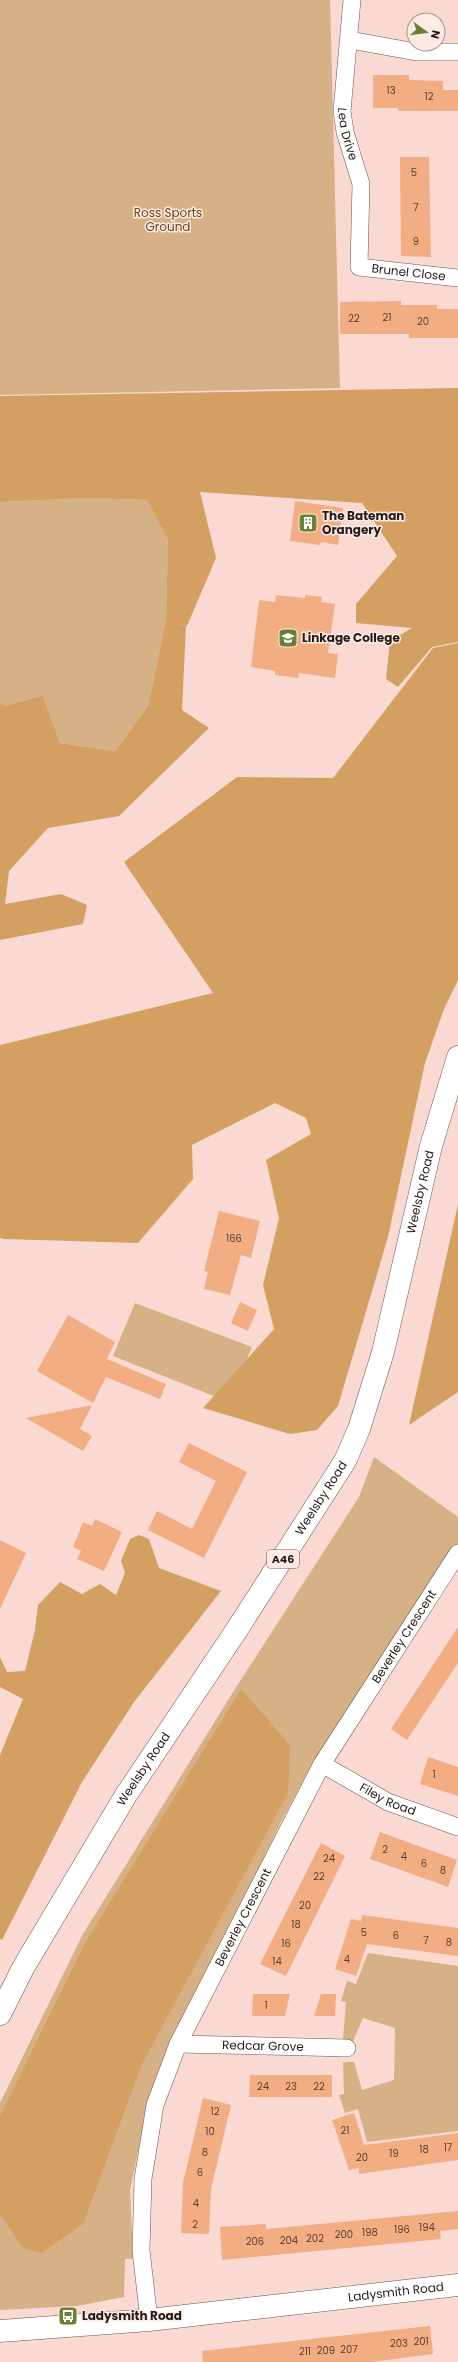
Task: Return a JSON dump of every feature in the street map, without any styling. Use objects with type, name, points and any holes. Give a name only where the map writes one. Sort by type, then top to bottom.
[{"type":"main road","name":"Weelsby Road","points":[[0,2014],[23,1968],[126,1795],[236,1631],[345,1461],[359,1429],[383,1352],[431,1146],[458,1057]]},
{"type":"main road","name":"Ladysmith Road","points":[[0,2331],[149,2320],[458,2285]]},
{"type":"street","name":"Lea Drive","points":[[352,0],[350,40],[342,111],[346,132],[361,184],[359,267]]},
{"type":"street","points":[[350,40],[416,52],[458,52]]},
{"type":"street","name":"Brunel Close","points":[[359,267],[458,278]]},
{"type":"street","name":"Beverley Crescent","points":[[149,2320],[141,2250],[142,2179],[155,2105],[178,2044],[322,1764],[458,1553]]},
{"type":"street","name":"Filey Road","points":[[322,1764],[388,1802],[458,1827]]},
{"type":"street","name":"Redcar Grove","points":[[178,2044],[347,2048]]},
{"type":"green space","name":"Ross Sports Ground","points":[[0,0],[330,0],[340,388],[0,395]]},
{"type":"green space","points":[[87,498],[147,500],[168,540],[166,620],[148,706],[115,751],[60,743],[43,695],[6,706],[0,703],[0,502]]},
{"type":"green space","points":[[135,1303],[252,1347],[229,1402],[113,1356]]},
{"type":"green space","points":[[374,1457],[458,1517],[458,1544],[308,1772],[281,1822],[150,2094],[130,2190],[133,2259],[125,2259],[124,2297],[77,2306],[0,2310],[0,2103],[83,1934],[235,1689],[359,1497]]},
{"type":"green space","points":[[368,1953],[458,1966],[458,2131],[367,2142],[358,2109],[345,2113],[339,2095],[344,2094],[343,2062],[354,2062],[362,2090],[394,2080],[395,2028],[363,2018],[353,2041],[343,2039],[346,2002],[341,2001],[347,1981],[356,1984]]},
{"type":"shaded area","points":[[458,388],[458,642],[432,647],[398,687],[386,679],[390,641],[412,628],[356,623],[356,604],[397,556],[362,503],[200,492],[216,558],[187,626],[166,620],[168,540],[147,500],[87,498],[0,502],[0,396]]},
{"type":"shaded area","points":[[166,620],[186,626],[182,710],[209,728],[119,816],[48,828],[9,871],[5,904],[61,894],[87,905],[83,924],[0,940],[0,703],[6,706],[43,695],[60,743],[115,751],[148,706]]},
{"type":"shaded area","points":[[458,643],[458,980],[444,1009],[425,1063],[388,1237],[338,1406],[317,1430],[290,1434],[203,1408],[274,1329],[263,1285],[279,1218],[266,1160],[311,1134],[306,1118],[275,1103],[192,1145],[193,1179],[138,1243],[4,1239],[0,1238],[0,1045],[213,993],[124,862],[237,777],[333,778],[433,648]]},
{"type":"shaded area","points":[[458,1204],[458,1392],[409,1425]]},
{"type":"shaded area","points":[[139,1535],[149,1539],[159,1568],[221,1591],[134,1702],[82,1782],[2,1940],[0,1939],[0,1755],[23,1699],[0,1687],[0,1657],[7,1672],[25,1671],[35,1630],[38,1605],[60,1582],[82,1594],[100,1584],[116,1595],[125,1573],[121,1561],[130,1539]]},
{"type":"shaded area","points":[[241,1689],[290,1745],[288,1793],[142,2064],[83,2224],[42,2253],[23,2248],[0,2214],[0,2116],[85,1943]]},
{"type":"building","points":[[373,75],[409,75],[409,80],[443,81],[443,90],[458,90],[458,111],[398,111],[398,108],[373,108]]},
{"type":"building","points":[[400,157],[429,157],[431,257],[401,256]]},
{"type":"building","points":[[401,301],[401,305],[437,305],[437,309],[458,309],[458,338],[409,338],[409,334],[340,334],[340,302]]},
{"type":"building","name":"The Bateman Orangery","points":[[295,501],[343,508],[338,545],[321,542],[320,545],[290,541]]},
{"type":"building","name":"Linkage College","points":[[276,595],[305,598],[305,595],[322,597],[321,602],[335,604],[328,653],[338,654],[335,678],[299,673],[298,678],[275,675],[275,671],[251,667],[259,600],[275,602]]},
{"type":"building","points":[[219,1211],[260,1221],[251,1258],[241,1255],[230,1295],[204,1289],[208,1272],[204,1271]]},
{"type":"building","points":[[240,1302],[257,1310],[248,1331],[231,1323]]},
{"type":"building","points":[[68,1315],[115,1342],[107,1359],[166,1384],[160,1399],[106,1377],[93,1403],[37,1371]]},
{"type":"building","points":[[92,1405],[80,1429],[92,1436],[83,1451],[26,1418]]},
{"type":"building","points":[[189,1443],[247,1472],[204,1558],[148,1530],[157,1511],[192,1529],[216,1481],[179,1462]]},
{"type":"building","points":[[95,1519],[122,1532],[104,1571],[77,1559],[81,1551],[73,1547],[83,1522],[92,1526]]},
{"type":"building","points":[[0,1540],[26,1553],[0,1609]]},
{"type":"building","points":[[458,1627],[458,1663],[407,1740],[391,1729]]},
{"type":"building","points":[[428,1757],[458,1767],[458,1796],[420,1784]]},
{"type":"building","points":[[380,1832],[457,1860],[448,1887],[370,1859]]},
{"type":"building","points":[[321,1843],[345,1856],[286,1976],[260,1964]]},
{"type":"building","points":[[362,1915],[458,1928],[458,1956],[367,1944],[356,1976],[335,1969],[351,1919],[361,1921]]},
{"type":"building","points":[[253,1994],[290,1994],[285,2016],[252,2016]]},
{"type":"building","points":[[321,1994],[336,1994],[335,2016],[314,2016]]},
{"type":"building","points":[[250,2075],[332,2075],[332,2097],[249,2097]]},
{"type":"building","points":[[203,2098],[231,2105],[211,2189],[209,2234],[181,2233],[183,2183]]},
{"type":"building","points":[[354,2113],[364,2145],[458,2133],[458,2160],[359,2174],[359,2168],[349,2170],[332,2120]]},
{"type":"building","points":[[458,2211],[458,2229],[440,2231],[441,2239],[222,2260],[220,2227],[266,2224],[266,2229]]},
{"type":"building","points":[[430,2326],[433,2354],[371,2362],[203,2362],[202,2351]]},
{"type":"place","name":"The Bateman Orangery","points":[[308,523]]},
{"type":"place","name":"Linkage College","points":[[288,638]]},
{"type":"place","name":"Ladysmith Road","points":[[68,2316]]}]
